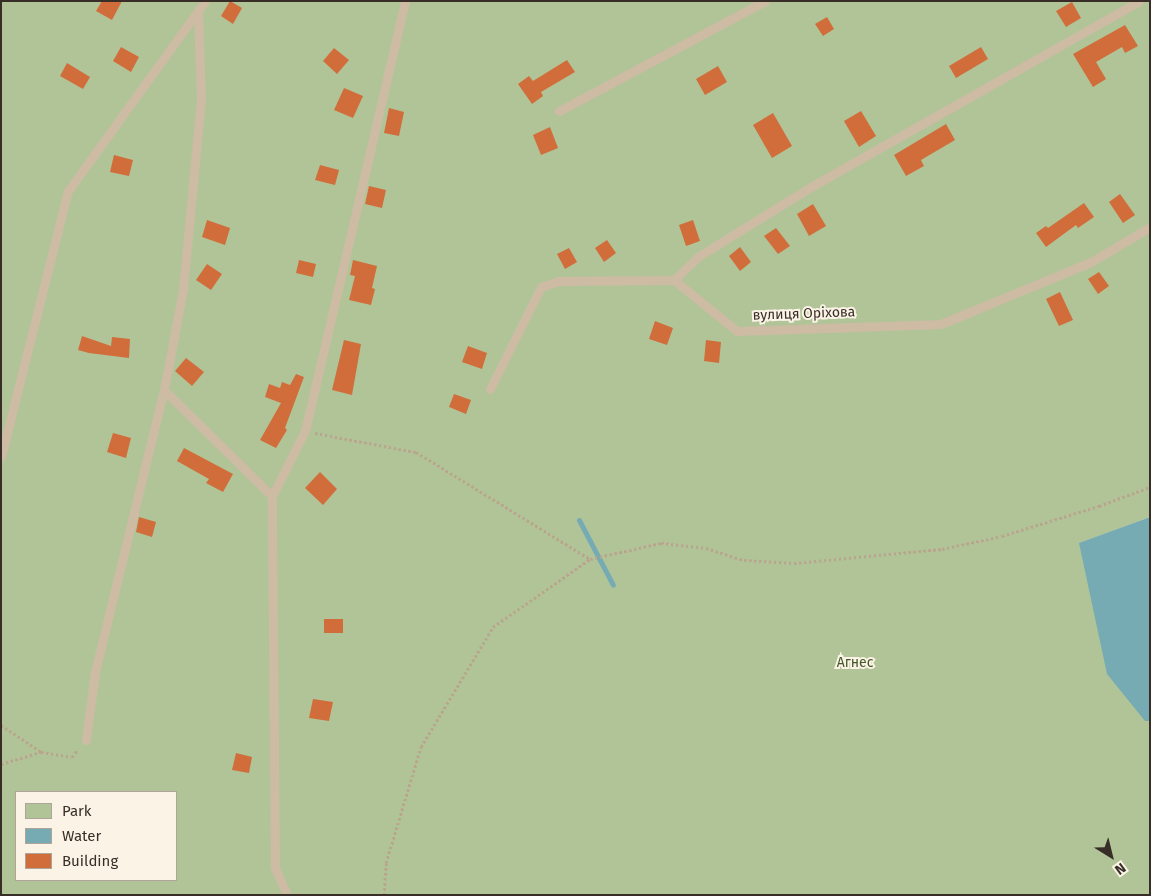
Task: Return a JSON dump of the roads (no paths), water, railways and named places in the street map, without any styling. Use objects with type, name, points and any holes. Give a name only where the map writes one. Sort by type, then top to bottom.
[{"type":"lane","points":[[1,457],[68,191],[205,1]]},
{"type":"lane","points":[[287,895],[275,868],[272,496],[305,431],[405,1]]},
{"type":"lane","points":[[559,110],[765,1]]},
{"type":"lane","points":[[490,389],[541,287],[558,281],[674,280],[698,256],[809,188],[1139,1]]},
{"type":"lane","points":[[86,740],[95,672],[164,390],[183,289],[201,99],[198,13]]},
{"type":"lane","name":"вулиця Оріхова","points":[[674,280],[738,330],[941,324],[1091,262],[1150,227]]},
{"type":"lane","points":[[164,390],[272,496]]},
{"type":"water","points":[[1150,517],[1150,721],[1145,721],[1107,674],[1079,543]]},
{"type":"waterway","points":[[579,520],[613,585]]},
{"type":"park label","name":"Агнес","points":[[855,663]]}]
